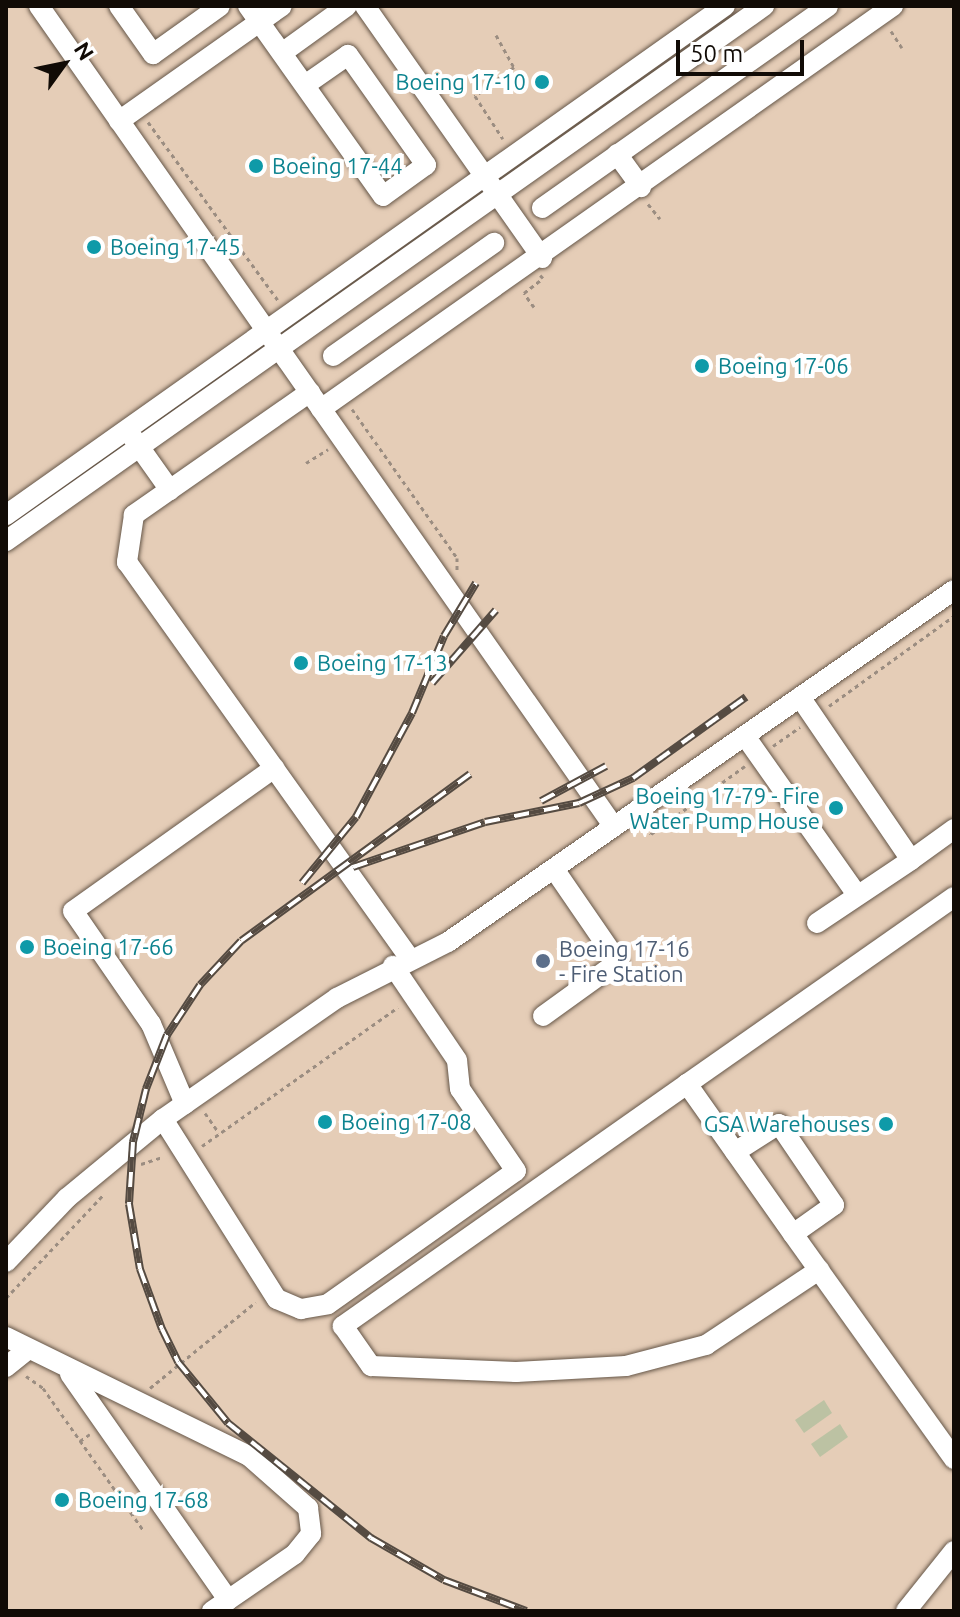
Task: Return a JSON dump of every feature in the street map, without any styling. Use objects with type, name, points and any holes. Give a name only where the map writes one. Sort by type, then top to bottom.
[{"type":"lane","points":[[39,6],[614,827]]},
{"type":"lane","points":[[119,6],[153,54],[220,6]]},
{"type":"lane","points":[[119,121],[254,14],[282,6]]},
{"type":"lane","points":[[282,53],[347,6]]},
{"type":"lane","points":[[365,6],[498,194],[537,261]]},
{"type":"lane","points":[[6,515],[725,6]]},
{"type":"lane","points":[[6,541],[764,6]]},
{"type":"lane","points":[[542,208],[828,6]]},
{"type":"lane","points":[[163,1119],[277,1299],[301,1309],[328,1304],[516,1171],[460,1089],[457,1060],[402,962],[274,768],[127,562],[134,515],[315,400],[341,395],[537,261],[893,6]]},
{"type":"lane","points":[[254,14],[383,196],[426,165],[348,55],[305,85]]},
{"type":"lane","points":[[640,65],[653,85]]},
{"type":"lane","points":[[617,154],[641,187]]},
{"type":"lane","points":[[333,356],[494,243]]},
{"type":"lane","points":[[415,299],[437,330]]},
{"type":"lane","points":[[126,429],[170,490]]},
{"type":"lane","points":[[6,1262],[67,1198],[163,1119],[337,998],[402,962],[448,942],[614,827],[751,744],[800,697],[954,590]]},
{"type":"lane","points":[[800,697],[911,860]]},
{"type":"lane","points":[[751,744],[857,895]]},
{"type":"lane","points":[[185,1104],[151,1024],[73,911],[274,768]]},
{"type":"lane","points":[[817,923],[954,829]]},
{"type":"lane","points":[[543,1016],[618,962],[554,869]]},
{"type":"lane","points":[[819,1270],[706,1345],[626,1366],[516,1372],[371,1366],[343,1326],[954,897]]},
{"type":"lane","points":[[687,1084],[954,1459]]},
{"type":"lane","points":[[735,1152],[779,1124],[834,1205],[793,1234]]},
{"type":"lane","points":[[6,1337],[68,1372],[249,1456],[308,1508],[311,1534],[295,1554],[220,1605],[105,1423],[68,1372]]},
{"type":"lane","points":[[8,1366],[28,1349]]},
{"type":"lane","points":[[906,1611],[954,1551]]},
{"type":"path","points":[[496,35],[493,38],[514,67],[475,96],[508,147]]},
{"type":"path","points":[[138,107],[281,304]]},
{"type":"path","points":[[534,307],[524,293],[543,278],[537,261]]},
{"type":"path","points":[[341,395],[457,558],[457,573]]},
{"type":"path","points":[[133,1402],[265,1295]]},
{"type":"path","points":[[8,1366],[43,1388],[144,1531]]},
{"type":"path","points":[[80,1441],[105,1423]]},
{"type":"shaded area","points":[[6,6],[954,6],[954,1611],[6,1611]]},
{"type":"green space","points":[[824,1400],[832,1413],[804,1433],[795,1420]]},
{"type":"green space","points":[[840,1424],[848,1437],[820,1457],[811,1444]]},
{"type":"railway","points":[[302,883],[356,817],[412,713],[444,636],[476,583]]},
{"type":"railway","points":[[432,683],[496,610]]},
{"type":"railway","points":[[353,867],[485,822],[579,803],[633,778],[746,697]]},
{"type":"railway","points":[[541,801],[606,766]]},
{"type":"railway","points":[[470,774],[241,941],[200,985],[167,1035],[146,1089],[133,1142],[129,1204],[140,1269],[162,1329],[178,1362],[228,1423],[371,1538],[444,1580],[526,1611]]},
{"type":"place","name":"Boeing 17-10","points":[[542,82]]},
{"type":"place","name":"Boeing 17-44","points":[[256,166]]},
{"type":"place","name":"Boeing 17-45","points":[[94,247]]},
{"type":"place","name":"Boeing 17-06","points":[[702,366]]},
{"type":"place","name":"Boeing 17-13","points":[[301,663]]},
{"type":"place","name":"Boeing 17-79 - Fire Water Pump House","points":[[836,808]]},
{"type":"place","name":"Boeing 17-66","points":[[27,947]]},
{"type":"place","name":"Boeing 17-16 - Fire Station","points":[[543,961]]},
{"type":"place","name":"Boeing 17-08","points":[[325,1122]]},
{"type":"place","name":"GSA Warehouses","points":[[886,1124]]},
{"type":"place","name":"Boeing 17-68","points":[[62,1500]]}]
